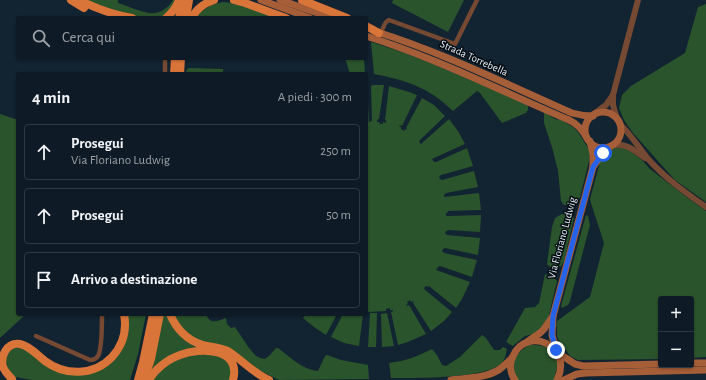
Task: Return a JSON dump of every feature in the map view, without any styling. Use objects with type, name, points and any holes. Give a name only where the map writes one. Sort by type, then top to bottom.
[{"type":"highway","points":[[70,0],[83,7],[108,16]]},
{"type":"highway","points":[[79,0],[100,9],[125,16]]},
{"type":"highway","points":[[168,16],[175,9],[178,0]]},
{"type":"highway","points":[[179,16],[182,0]]},
{"type":"highway","points":[[186,16],[189,0]]},
{"type":"highway","points":[[193,16],[199,8],[214,0]]},
{"type":"highway","points":[[234,0],[281,16]]},
{"type":"highway","points":[[302,0],[342,16]]},
{"type":"highway","points":[[368,28],[380,33]]},
{"type":"highway","points":[[170,60],[170,72]]},
{"type":"highway","points":[[174,72],[175,60]]},
{"type":"highway","points":[[180,72],[181,60]]},
{"type":"highway","points":[[0,351],[5,344],[10,341],[23,340],[34,345],[43,354],[62,365],[71,367],[86,367],[100,361],[113,348],[120,328],[119,316]]},
{"type":"highway","points":[[13,380],[6,374],[2,361],[7,348],[11,345],[17,344],[30,348],[45,362],[61,370],[80,372],[89,371],[99,367],[112,356],[121,342],[125,328],[124,316]]},
{"type":"highway","points":[[143,362],[149,316]]},
{"type":"highway","points":[[138,380],[153,316]]},
{"type":"highway","points":[[144,380],[151,359],[160,316]]},
{"type":"highway","points":[[171,316],[180,331],[190,339],[203,345],[225,350],[241,360],[257,374],[269,380]]},
{"type":"highway","points":[[150,380],[155,372],[172,358],[191,352],[202,351],[211,351],[229,358],[233,364],[235,372],[233,380]]},
{"type":"main road","points":[[261,0],[305,16]]},
{"type":"main road","points":[[280,0],[326,16]]},
{"type":"main road","name":"Strada Torrebella","points":[[380,33],[438,53],[570,116]]},
{"type":"main road","name":"Strada Torrebella","points":[[368,37],[390,43],[434,60],[570,116]]},
{"type":"main road","points":[[570,116],[586,116],[603,112],[614,115],[619,122],[621,129],[618,139],[603,153],[593,167]]},
{"type":"main road","points":[[593,115],[587,124],[586,134],[593,154],[593,167]]},
{"type":"main road","points":[[570,116],[580,127],[588,140],[599,147],[611,146]]},
{"type":"main road","name":"Via Floriano Ludwig","points":[[553,316],[593,167]]},
{"type":"main road","points":[[515,380],[510,364],[516,351],[540,333],[553,316]]},
{"type":"main road","points":[[553,316],[552,335],[561,367],[557,380]]},
{"type":"main road","points":[[525,343],[547,343],[575,364],[583,366],[658,364]]},
{"type":"main road","points":[[451,380],[482,376],[492,373],[500,369],[512,358]]},
{"type":"main road","points":[[694,363],[706,363]]},
{"type":"main road","points":[[564,380],[577,374],[586,373],[706,370]]},
{"type":"main road","points":[[3,380],[9,378],[13,380]]},
{"type":"street","points":[[380,33],[389,20],[454,44],[477,0]]},
{"type":"street","points":[[638,0],[613,95],[613,105],[619,122],[650,160],[662,173],[706,207]]},
{"type":"street","points":[[165,60],[165,72]]},
{"type":"street","points":[[593,115],[606,105],[613,95]]},
{"type":"street","points":[[611,146],[622,144],[650,160]]},
{"type":"street","points":[[36,336],[90,360],[94,360],[99,355],[102,316]]},
{"type":"green space","points":[[85,0],[118,0],[118,3],[141,11],[156,13],[169,6],[173,0],[177,0],[172,8],[164,16],[135,16]]},
{"type":"green space","points":[[393,0],[464,0],[448,32],[392,3]]},
{"type":"green space","points":[[223,2],[233,3],[274,16],[197,16],[214,4]]},
{"type":"green space","points":[[706,4],[706,202],[675,180],[633,133],[624,120],[619,108],[622,95],[631,86],[685,53],[698,7]]},
{"type":"green space","points":[[371,42],[438,66],[526,104],[528,106],[528,110],[526,113],[502,123],[477,91],[453,111],[435,96],[417,86],[397,79],[374,74]]},
{"type":"green space","points":[[346,60],[364,60],[365,72],[349,72]]},
{"type":"green space","points":[[187,69],[223,69],[223,72],[186,72]]},
{"type":"green space","points":[[384,85],[379,119],[377,120],[380,124],[383,124],[383,122],[386,123],[385,120],[389,86],[417,95],[402,126],[399,126],[404,131],[405,129],[407,130],[406,128],[422,98],[434,105],[445,116],[420,140],[419,142],[421,144],[449,119],[458,131],[465,144],[432,159],[436,162],[467,148],[473,166],[441,175],[439,177],[442,180],[474,171],[478,187],[446,193],[444,197],[479,193],[481,210],[448,211],[446,216],[481,215],[480,232],[448,230],[445,233],[447,235],[480,238],[478,255],[445,248],[443,249],[442,251],[444,253],[477,260],[472,277],[440,266],[436,270],[470,282],[456,308],[429,286],[424,288],[452,312],[444,321],[431,331],[413,303],[414,302],[411,302],[410,300],[406,305],[409,305],[426,334],[398,345],[391,312],[393,310],[390,310],[390,308],[386,309],[386,311],[368,312],[368,104],[369,122],[372,121],[371,86]]},
{"type":"green space","points":[[544,112],[573,127],[590,151],[580,197],[576,204],[564,205],[561,201],[558,171],[544,123]]},
{"type":"green space","points":[[0,114],[16,119],[16,316],[24,316],[0,338]]},
{"type":"green space","points":[[616,148],[626,148],[642,160],[650,169],[706,211],[706,357],[694,358],[694,296],[658,296],[658,359],[578,360],[570,356],[558,339],[556,326],[557,321],[590,297],[604,243],[590,199],[601,159],[608,151]]},
{"type":"green space","points":[[562,214],[567,214],[574,218],[564,261],[561,266],[554,268],[547,264],[552,227],[555,218]]},
{"type":"green space","points":[[586,215],[588,216],[590,225],[570,301],[568,305],[562,308],[561,306]]},
{"type":"green space","points":[[545,274],[557,281],[549,315],[545,324],[534,334],[525,336],[513,346],[506,342],[525,308],[535,307],[539,303]]},
{"type":"green space","points":[[370,313],[377,313],[376,347],[368,347]]},
{"type":"green space","points":[[387,313],[394,346],[382,347],[381,314]]},
{"type":"green space","points":[[126,316],[146,316],[138,354],[130,380],[32,380],[15,377],[8,371],[5,358],[11,348],[24,347],[44,363],[81,373],[116,354]]},
{"type":"green space","points":[[163,316],[169,316],[198,347],[190,349],[152,371]]},
{"type":"green space","points":[[172,316],[207,316],[212,321],[226,318],[227,324],[231,328],[235,327],[249,348],[256,356],[260,358],[265,359],[276,348],[278,348],[302,366],[318,371],[325,356],[327,355],[341,360],[368,365],[369,379],[279,380],[186,335]]},
{"type":"green space","points":[[304,316],[336,316],[326,335],[303,318]]},
{"type":"green space","points":[[342,316],[363,316],[359,346],[344,343],[331,337]]},
{"type":"green space","points":[[482,335],[486,338],[494,350],[500,350],[503,347],[507,349],[503,362],[494,368],[466,375],[391,378],[389,363],[412,358],[432,349],[442,365],[446,366],[460,357]]},
{"type":"green space","points":[[529,345],[544,346],[550,350],[558,362],[554,380],[518,380],[514,371],[514,362],[517,355]]},
{"type":"green space","points":[[187,354],[223,355],[232,368],[230,380],[150,380],[162,368]]},
{"type":"route","points":[[556,350],[552,335],[553,316],[593,167],[603,153]]}]
